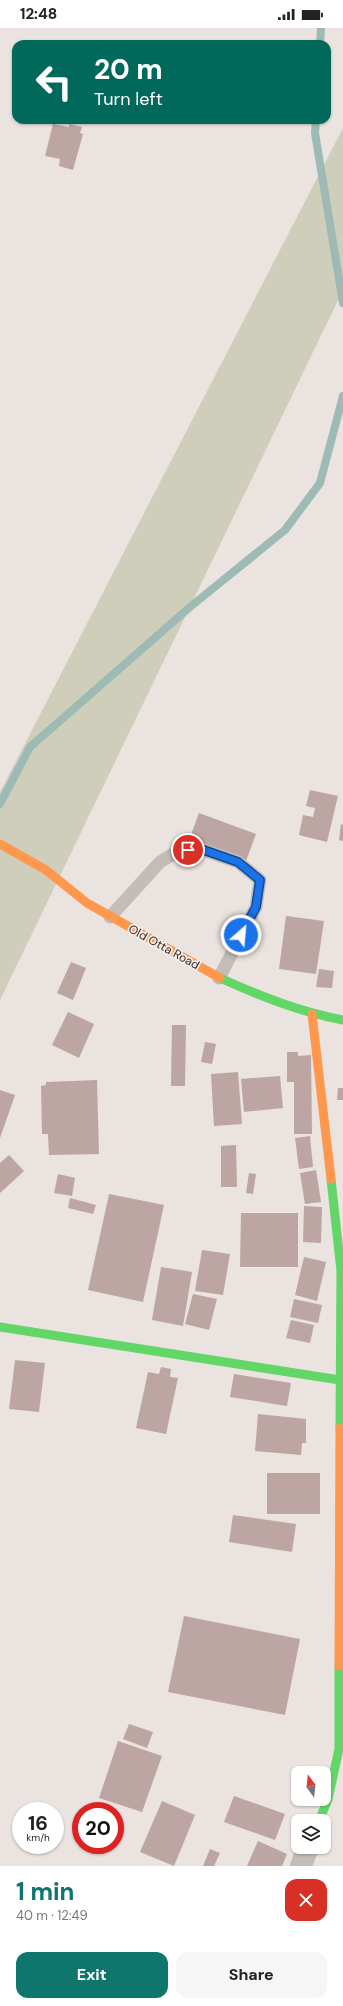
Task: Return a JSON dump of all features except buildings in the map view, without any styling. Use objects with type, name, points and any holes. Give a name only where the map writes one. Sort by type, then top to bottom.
[{"type":"street","name":"Old Otta Road","points":[[0,844],[46,870],[87,903],[219,978],[256,994],[312,1014],[343,1020]]},
{"type":"street","points":[[312,1014],[341,1271],[339,1749],[328,1799],[322,1814]]},
{"type":"street","points":[[0,1327],[340,1380]]},
{"type":"street","points":[[301,1866],[305,1854]]},
{"type":"lane","points":[[110,917],[160,862],[178,851],[198,848],[238,862],[260,880],[256,907],[219,978]]},
{"type":"green space","points":[[343,128],[343,290],[0,1000],[0,792]]},
{"type":"waterway","points":[[320,40],[321,28]]},
{"type":"waterway","points":[[316,124],[315,133],[343,303]]},
{"type":"waterway","points":[[0,804],[30,747],[190,607],[285,530],[320,483],[343,396]]},
{"type":"traffic: fast","points":[[220,978],[280,1003],[311,1013],[343,1020]]},
{"type":"traffic: fast","points":[[331,1179],[341,1271],[340,1428]]},
{"type":"traffic: fast","points":[[0,1327],[340,1380]]},
{"type":"traffic: fast","points":[[322,1814],[328,1799],[339,1749],[339,1666]]},
{"type":"traffic: slow","points":[[0,844],[46,870],[87,903],[220,978]]},
{"type":"traffic: slow","points":[[312,1014],[331,1179]]},
{"type":"traffic: slow","points":[[339,1666],[340,1428]]},
{"type":"route","points":[[188,850],[198,848],[238,862],[260,880],[256,907],[241,935]]}]
